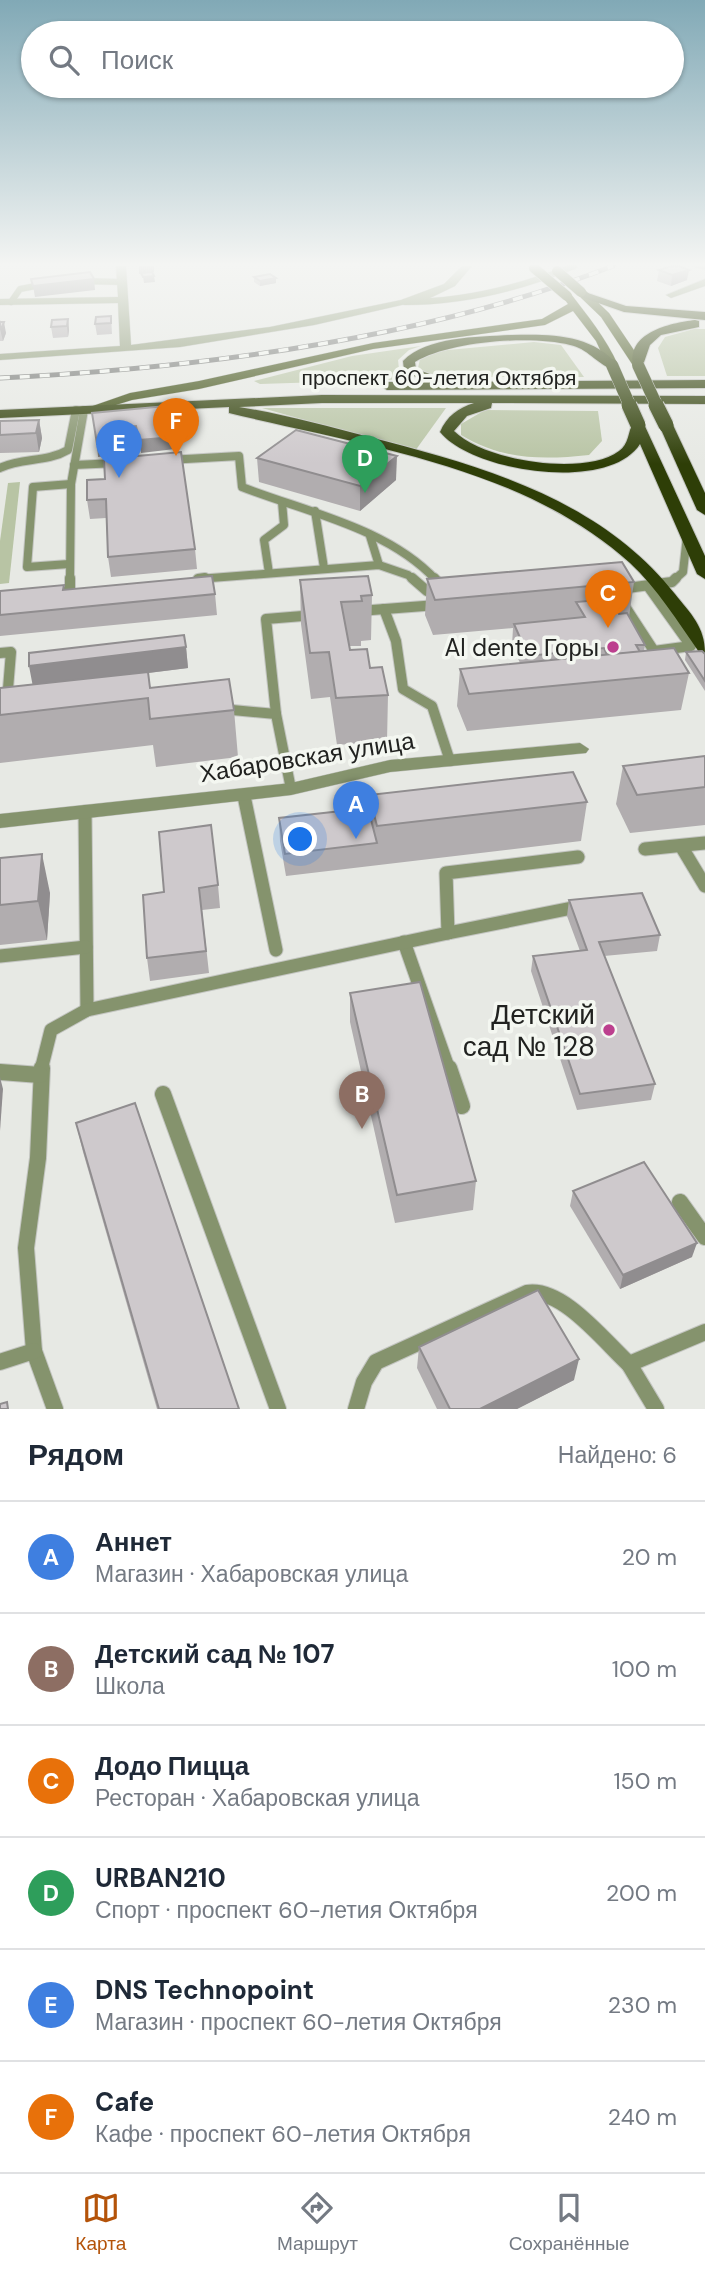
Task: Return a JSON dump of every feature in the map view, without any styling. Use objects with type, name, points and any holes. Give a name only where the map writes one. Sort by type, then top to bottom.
[{"type":"highway","points":[[663,332],[650,336],[642,344],[638,365],[705,510]]},
{"type":"highway","points":[[587,384],[439,382],[417,376],[408,366],[414,355],[425,350],[539,337],[585,345],[612,365],[705,574]]},
{"type":"highway","name":"проспект 60-летия Октября","points":[[83,410],[170,396],[235,391],[705,384]]},
{"type":"highway","name":"проспект 60-летия Октября","points":[[0,414],[323,399],[705,400]]},
{"type":"highway","points":[[529,399],[479,406],[462,412],[450,422],[447,432],[452,440],[464,448],[486,456],[510,462],[558,467],[606,462],[622,456],[635,443],[639,425]]},
{"type":"highway","points":[[83,410],[218,408],[257,414],[489,477],[543,498],[603,534],[636,560],[652,586],[705,648]]},
{"type":"highway","points":[[679,454],[705,479]]},
{"type":"main road","points":[[83,410],[130,397],[199,385],[373,346],[475,332]]},
{"type":"main road","points":[[595,332],[612,365]]},
{"type":"main road","points":[[616,332],[638,365]]},
{"type":"street","points":[[125,332],[126,349]]},
{"type":"street","points":[[0,357],[126,349],[262,332]]},
{"type":"street","name":"Хабаровская улица","points":[[0,821],[291,789],[390,766],[580,749]]},
{"type":"lane","points":[[70,591],[71,484],[83,410]]},
{"type":"lane","points":[[0,468],[9,462],[55,460],[68,450],[83,410]]},
{"type":"lane","points":[[156,461],[239,456],[242,487],[315,511],[370,536],[432,573],[446,591],[427,591],[408,575],[379,565],[188,580]]},
{"type":"lane","points":[[74,465],[129,462]]},
{"type":"lane","points":[[69,564],[27,567],[33,487],[71,484]]},
{"type":"lane","points":[[270,573],[264,540],[284,525],[282,502]]},
{"type":"lane","points":[[315,511],[324,568]]},
{"type":"lane","points":[[652,586],[691,646],[654,650],[613,589],[672,582],[683,572],[687,534]]},
{"type":"lane","points":[[370,536],[379,565]]},
{"type":"lane","points":[[42,593],[83,590]]},
{"type":"lane","points":[[345,612],[450,603]]},
{"type":"lane","points":[[384,609],[396,641],[403,689],[432,706],[450,761]]},
{"type":"lane","points":[[291,789],[276,714],[266,619],[332,614]]},
{"type":"lane","points":[[0,653],[11,652],[6,715]]},
{"type":"lane","points":[[210,707],[276,714]]},
{"type":"lane","points":[[244,794],[275,950]]},
{"type":"lane","points":[[85,812],[87,1010]]},
{"type":"lane","points":[[645,849],[705,843]]},
{"type":"lane","points":[[681,846],[705,886]]},
{"type":"lane","points":[[448,933],[446,873],[578,857]]},
{"type":"lane","points":[[55,1409],[34,1351],[26,1248],[38,1158],[40,1075],[51,1030],[87,1010],[602,902]]},
{"type":"lane","points":[[404,942],[462,1106]]},
{"type":"lane","points":[[0,956],[86,947]]},
{"type":"lane","points":[[0,1072],[40,1075]]},
{"type":"lane","points":[[163,1094],[278,1409]]},
{"type":"lane","points":[[680,1202],[705,1237]]},
{"type":"lane","points":[[356,1409],[364,1382],[376,1362],[527,1293],[538,1291],[559,1299],[629,1364],[656,1409]]},
{"type":"lane","points":[[629,1364],[705,1332]]},
{"type":"lane","points":[[0,1362],[34,1351]]},
{"type":"green space","points":[[684,332],[705,332],[705,376],[667,376],[658,348],[665,337]]},
{"type":"green space","points":[[534,342],[561,345],[584,377],[435,377],[418,368],[420,359],[437,351]]},
{"type":"green space","points":[[421,346],[409,350],[398,360],[399,369],[414,379],[260,384],[254,381],[352,356]]},
{"type":"green space","points":[[262,408],[446,408],[415,451]]},
{"type":"green space","points":[[485,410],[598,411],[602,441],[589,455],[539,457],[507,454],[461,435],[461,424]]},
{"type":"green space","points":[[20,482],[9,583],[0,584],[0,541],[8,483]]},
{"type":"building","points":[[166,406],[174,437],[139,440],[136,426],[121,427],[123,442],[97,444],[92,413]]},
{"type":"building","points":[[39,420],[36,433],[0,435],[0,421]]},
{"type":"building","points":[[296,430],[397,456],[360,486],[257,458]]},
{"type":"building","points":[[181,452],[195,549],[108,557],[106,499],[87,500],[87,480],[105,479],[104,459]]},
{"type":"building","points":[[622,562],[634,582],[435,600],[427,579]]},
{"type":"building","points":[[212,576],[215,594],[0,615],[0,591],[64,585],[63,590]]},
{"type":"building","points":[[368,576],[372,595],[361,596],[362,601],[341,602],[350,650],[367,649],[370,668],[382,667],[388,695],[336,698],[329,652],[310,653],[300,580]]},
{"type":"building","points":[[610,599],[619,614],[627,613],[645,645],[636,645],[640,652],[607,655],[604,648],[528,656],[514,624],[585,617],[576,602]]},
{"type":"building","points":[[184,635],[186,647],[29,666],[29,653]]},
{"type":"building","points":[[674,648],[689,673],[469,694],[460,669]]},
{"type":"building","points":[[702,651],[705,654],[705,681],[686,652]]},
{"type":"building","points":[[148,672],[150,688],[229,679],[234,710],[150,719],[148,698],[0,715],[0,688]]},
{"type":"building","points":[[705,756],[705,787],[637,795],[623,766]]},
{"type":"building","points":[[573,772],[587,802],[377,826],[369,795]]},
{"type":"building","points":[[368,808],[377,843],[285,854],[279,818]]},
{"type":"building","points":[[211,825],[218,885],[199,888],[206,951],[147,958],[143,895],[164,892],[159,832]]},
{"type":"building","points":[[42,854],[38,901],[0,905],[0,858]]},
{"type":"building","points":[[642,893],[660,935],[599,942],[655,1084],[580,1094],[533,956],[587,950],[569,900]]},
{"type":"building","points":[[420,982],[476,1181],[397,1195],[350,993]]},
{"type":"building","points":[[135,1103],[239,1409],[159,1409],[76,1123]]},
{"type":"building","points":[[644,1162],[697,1243],[623,1275],[573,1191]]},
{"type":"building","points":[[538,1290],[579,1359],[480,1409],[450,1409],[419,1347]]},
{"type":"building","points":[[7,1402],[8,1409],[0,1409],[0,1404]]},
{"type":"railway","points":[[0,378],[154,367],[311,346],[385,332]]},
{"type":"place","name":"Cafe","points":[[176,456]]},
{"type":"place","name":"DNS Technopoint","points":[[119,478]]},
{"type":"place","name":"URBAN210","points":[[365,493]]},
{"type":"place","name":"Додо Пицца","points":[[608,628]]},
{"type":"place","name":"Al dente Горы","points":[[613,647]]},
{"type":"place","name":"Аннет","points":[[356,839]]},
{"type":"place","name":"Детский сад № 128","points":[[609,1030]]},
{"type":"place","name":"Детский сад № 107","points":[[362,1129]]}]
